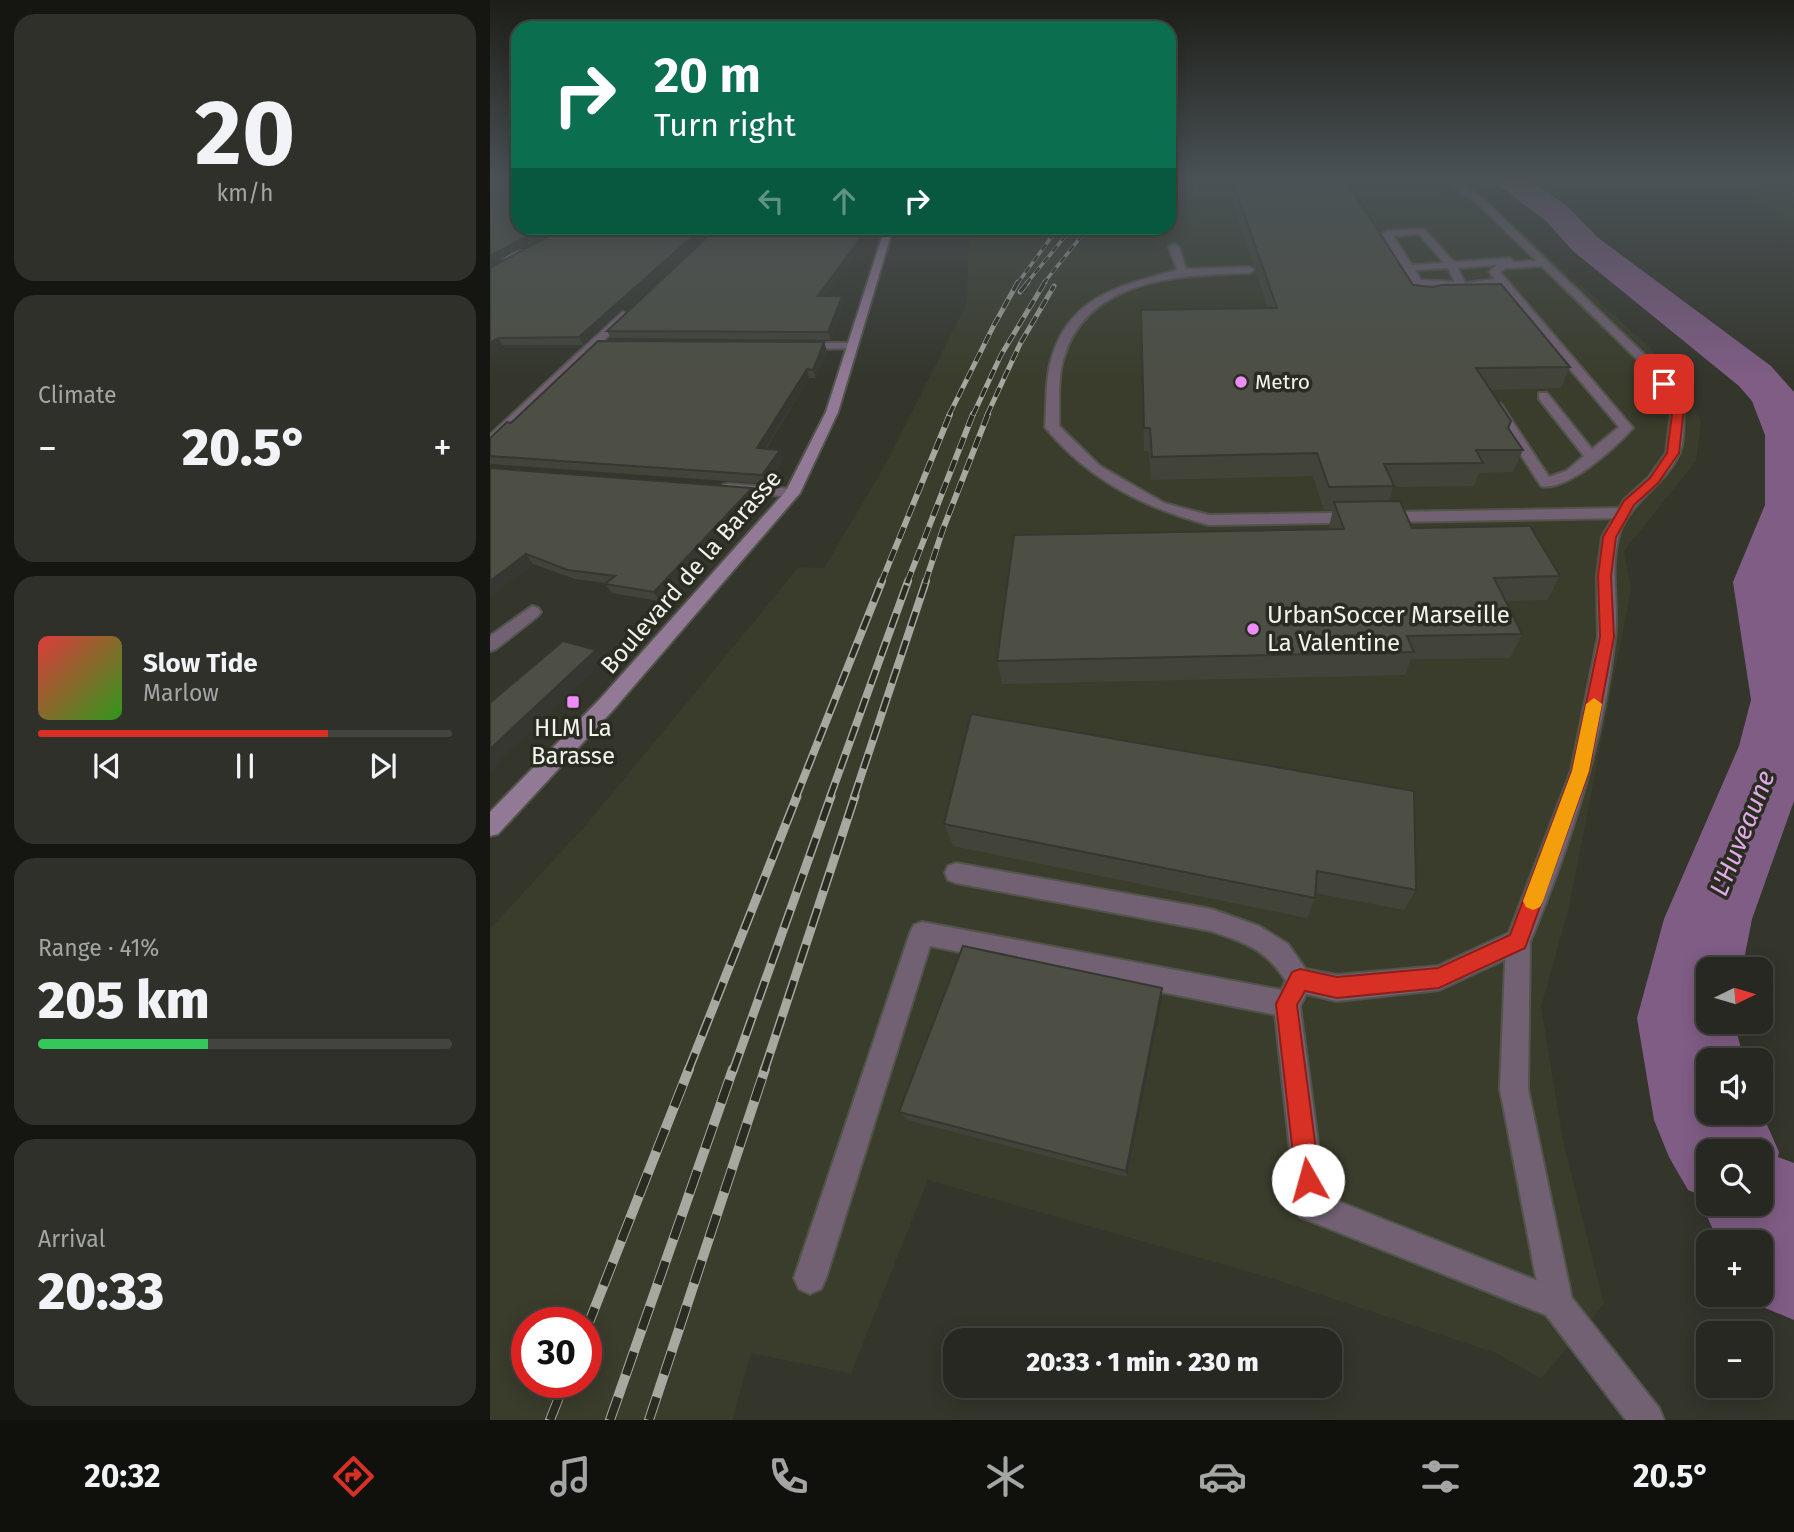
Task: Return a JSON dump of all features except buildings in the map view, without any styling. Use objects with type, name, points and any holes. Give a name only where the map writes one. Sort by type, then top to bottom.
[{"type":"main road","name":"Boulevard de la Barasse","points":[[490,827],[607,704],[793,493],[832,412],[883,246]]},
{"type":"street","points":[[1395,246],[1430,303]]},
{"type":"street","points":[[1435,246],[1451,264],[1462,286]]},
{"type":"street","points":[[956,873],[1210,920],[1251,934],[1279,952],[1300,980],[1337,988],[1439,978],[1518,942],[1581,771],[1607,637],[1605,576],[1610,537],[1629,503],[1654,480],[1673,453],[1678,407],[1644,360],[1521,246]]},
{"type":"street","points":[[1174,247],[1182,272]]},
{"type":"street","points":[[502,266],[536,248]]},
{"type":"street","points":[[1480,253],[1490,261]]},
{"type":"street","points":[[490,255],[526,254]]},
{"type":"street","points":[[1409,268],[1490,261],[1536,263]]},
{"type":"street","points":[[1489,397],[1546,483],[1571,474],[1626,428],[1494,272],[1503,265],[1536,263]]},
{"type":"street","points":[[1250,270],[1182,272],[1131,286],[1095,302],[1071,325],[1057,359],[1052,427],[1094,469],[1160,506],[1209,520],[1623,513]]},
{"type":"street","points":[[1418,283],[1462,286],[1504,281]]},
{"type":"street","points":[[490,442],[632,308]]},
{"type":"street","points":[[594,344],[619,344]]},
{"type":"street","points":[[791,346],[853,346]]},
{"type":"street","points":[[1543,396],[1592,458]]},
{"type":"street","points":[[710,486],[793,493]]},
{"type":"street","points":[[490,645],[532,612]]},
{"type":"street","points":[[810,1278],[922,933],[1287,1004]]},
{"type":"street","points":[[1300,980],[1287,1004],[1311,1206],[1557,1304],[1647,1420]]},
{"type":"lane","points":[[1518,942],[1514,1088],[1557,1304]]},
{"type":"shaded area","points":[[969,246],[1538,246],[1649,347],[1686,386],[1701,422],[1696,461],[1624,551],[1631,589],[1569,907],[1541,1007],[1563,1141],[1604,1304],[1541,1379],[1496,1353],[1271,1278],[928,1180],[851,1373],[751,1353],[732,1420],[490,1420],[490,929],[586,825],[799,567],[824,568],[884,467],[967,303]]},
{"type":"waterway","name":"L'Huveaune","points":[[1588,246],[1755,376],[1774,397],[1790,435],[1793,505],[1764,582],[1786,700],[1776,746],[1708,919],[1685,1018],[1706,1120],[1718,1139]]},
{"type":"waterway","name":"L'Huveaune","points":[[1765,1216],[1794,1262]]},
{"type":"railway","points":[[1017,284],[1045,246]]},
{"type":"railway","points":[[1026,284],[1057,246]]},
{"type":"railway","points":[[1043,284],[1073,246]]},
{"type":"railway","points":[[949,415],[1018,282]]},
{"type":"railway","points":[[1020,292],[1028,282]]},
{"type":"railway","points":[[973,415],[1001,355],[1045,282]]},
{"type":"railway","points":[[987,415],[1020,344],[1054,286]]},
{"type":"railway","points":[[881,583],[950,414]]},
{"type":"railway","points":[[907,583],[973,414]]},
{"type":"railway","points":[[925,583],[988,414]]},
{"type":"railway","points":[[796,797],[882,581]]},
{"type":"railway","points":[[830,797],[908,581]]},
{"type":"railway","points":[[854,797],[926,581]]},
{"type":"railway","points":[[688,1071],[797,796]]},
{"type":"railway","points":[[733,1071],[831,796]]},
{"type":"railway","points":[[764,1071],[855,796]]},
{"type":"railway","points":[[595,1307],[689,1069]]},
{"type":"railway","points":[[610,1420],[733,1069]]},
{"type":"railway","points":[[649,1420],[765,1069]]},
{"type":"railway","points":[[550,1420],[559,1398]]},
{"type":"slow traffic","points":[[1533,901],[1581,771],[1594,704]]},
{"type":"place","name":"Metro","points":[[1241,382]]},
{"type":"place","name":"UrbanSoccer Marseille La Valentine","points":[[1253,629]]},
{"type":"place","name":"HLM La Barasse","points":[[573,702]]},
{"type":"route","points":[[1308,1180],[1287,1004],[1300,980],[1337,988],[1439,978],[1518,942],[1581,771],[1607,637],[1605,576],[1610,537],[1629,503],[1654,480],[1673,453],[1678,407],[1664,384]]}]
